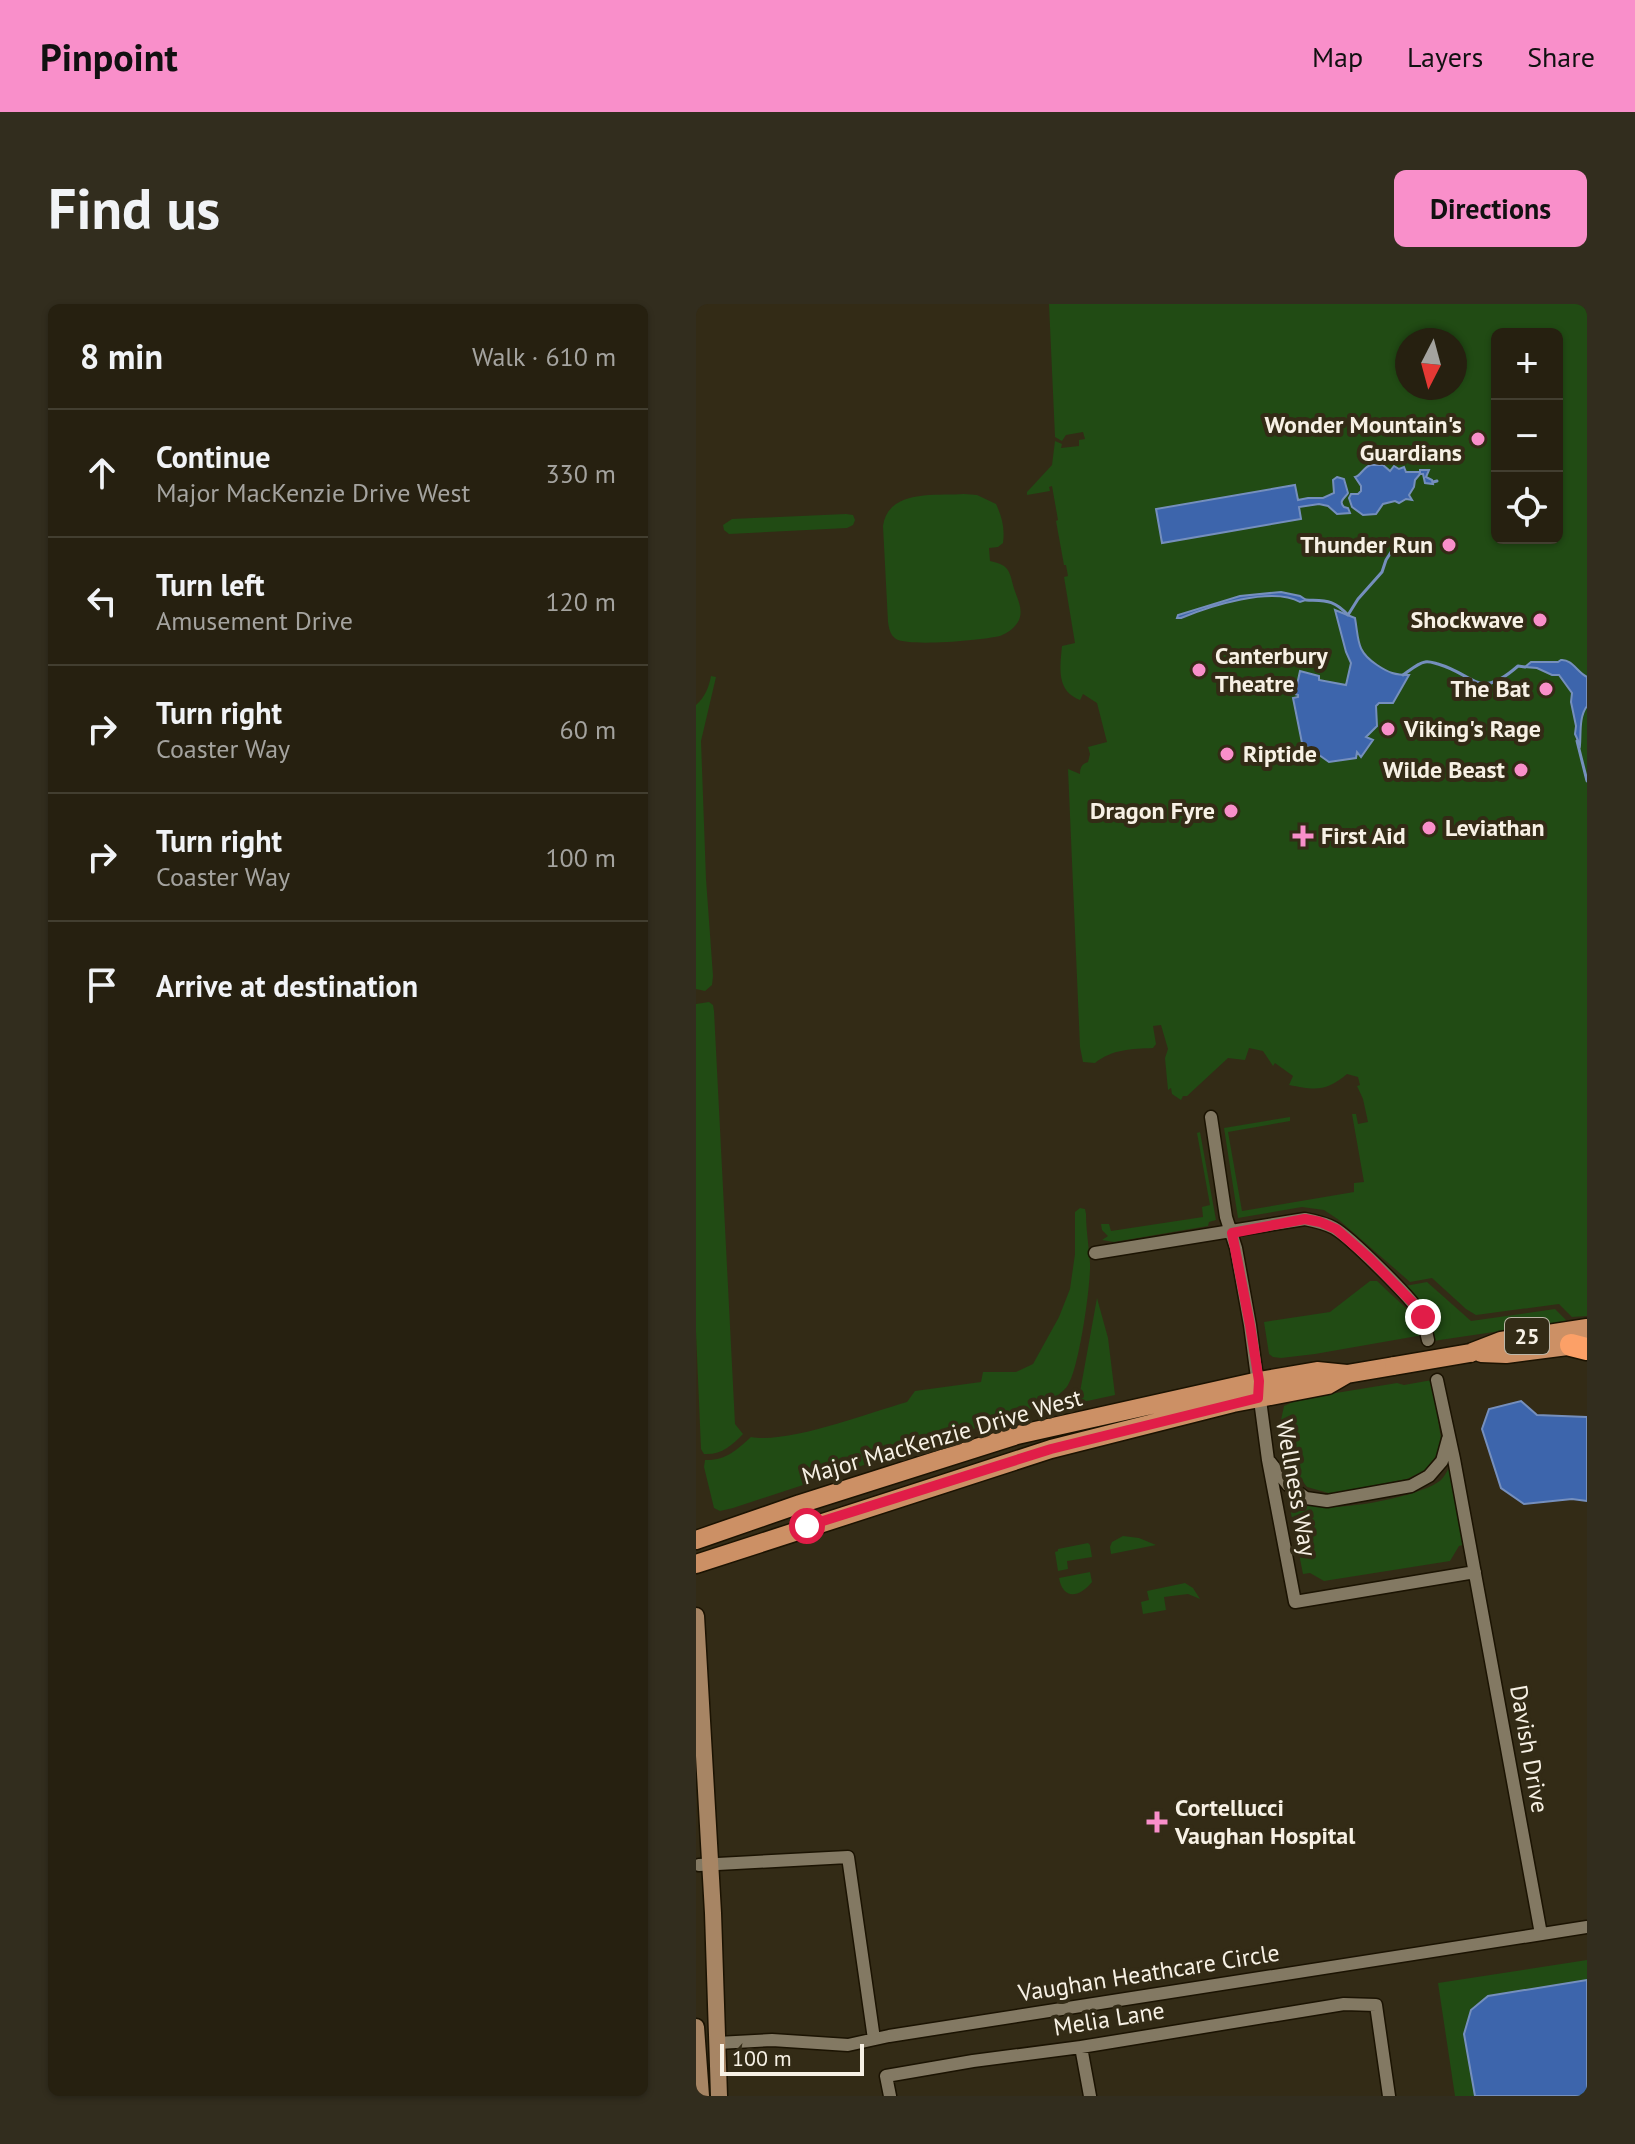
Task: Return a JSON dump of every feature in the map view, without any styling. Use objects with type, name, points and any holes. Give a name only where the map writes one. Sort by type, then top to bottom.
[{"type":"main road","name":"Major MacKenzie Drive West","points":[[1470,1353],[1501,1341],[1587,1328]]},
{"type":"main road","name":"Major MacKenzie Drive West","points":[[696,1564],[1037,1453],[1317,1371],[1347,1374],[1470,1353],[1506,1354],[1582,1346]]},
{"type":"main road","name":"Major MacKenzie Drive West","points":[[696,1540],[1017,1435],[1258,1389]]},
{"type":"main road","points":[[696,1616],[704,1865],[719,2096]]},
{"type":"main road","points":[[696,2027],[701,2096]]},
{"type":"street","name":"Wellness Way","points":[[1211,1117],[1226,1217],[1248,1314],[1268,1460],[1295,1602],[1475,1572]]},
{"type":"street","points":[[1095,1253],[1305,1219],[1320,1222],[1336,1229],[1415,1305],[1423,1317],[1428,1340]]},
{"type":"street","name":"Davish Drive","points":[[1437,1380],[1541,1934]]},
{"type":"street","points":[[1268,1460],[1297,1492],[1306,1498],[1327,1501],[1411,1486],[1429,1476],[1442,1461],[1448,1438]]},
{"type":"street","points":[[704,1865],[848,1857],[874,2039]]},
{"type":"street","name":"Vaughan Heathcare Circle","points":[[717,2043],[783,2040],[837,2046],[1356,1961],[1587,1927]]},
{"type":"street","name":"Melia Lane","points":[[890,2096],[886,2076],[1359,2003],[1376,2005],[1389,2096]]},
{"type":"street","points":[[1081,2047],[1090,2096]]},
{"type":"green space","points":[[1049,304],[1587,304],[1587,1316],[1572,1317],[1559,1304],[1476,1315],[1432,1278],[1410,1282],[1324,1210],[1302,1207],[1238,1218],[1224,1128],[1290,1117],[1290,1121],[1228,1132],[1242,1211],[1354,1192],[1354,1183],[1364,1182],[1352,1114],[1356,1114],[1358,1124],[1368,1122],[1357,1086],[1360,1085],[1358,1077],[1347,1074],[1333,1084],[1320,1088],[1289,1085],[1293,1076],[1275,1063],[1273,1066],[1263,1051],[1249,1048],[1245,1060],[1228,1058],[1181,1100],[1172,1094],[1171,1088],[1168,1090],[1165,1058],[1168,1049],[1161,1025],[1153,1026],[1156,1044],[1153,1048],[1122,1051],[1095,1063],[1083,1062],[1068,769],[1080,774],[1082,766],[1088,762],[1088,747],[1107,742],[1097,703],[1083,694],[1080,700],[1072,696],[1061,678],[1062,646],[1075,643],[1064,577],[1068,576],[1052,486],[1049,487],[1050,491],[1027,495],[1052,465],[1055,441],[1062,444],[1061,448],[1079,446],[1079,440],[1085,439],[1083,432],[1066,435],[1062,441],[1055,437]]},
{"type":"green space","points":[[927,495],[977,495],[996,504],[1003,527],[1003,543],[989,548],[990,561],[1004,566],[1008,571],[1020,607],[1019,620],[1008,632],[991,638],[931,643],[896,639],[888,622],[883,526],[887,514],[903,500]]},
{"type":"green space","points":[[853,515],[855,520],[847,528],[729,534],[723,525],[732,519]]},
{"type":"green space","points":[[711,676],[716,677],[701,741],[713,976],[712,985],[705,991],[696,989],[696,705],[706,692]]},
{"type":"green space","points":[[709,1002],[714,1011],[735,1424],[743,1434],[721,1451],[704,1454],[701,1449],[696,1332],[696,1004]]},
{"type":"green space","points":[[1200,1132],[1216,1220],[1209,1222],[1208,1226],[1114,1242],[1102,1240],[1108,1236],[1101,1224],[1109,1224],[1111,1231],[1203,1217],[1202,1207],[1210,1205],[1197,1133]]},
{"type":"green space","points":[[1085,1209],[1086,1214],[1089,1289],[1072,1376],[1058,1395],[1010,1417],[733,1508],[720,1511],[714,1508],[705,1460],[725,1457],[751,1437],[767,1438],[806,1432],[907,1402],[915,1391],[981,1382],[983,1372],[1016,1372],[1033,1364],[1059,1317],[1070,1289],[1075,1254],[1075,1212]]},
{"type":"green space","points":[[1370,1281],[1377,1281],[1409,1311],[1423,1335],[1315,1354],[1281,1358],[1269,1354],[1264,1322],[1330,1312]]},
{"type":"green space","points":[[1427,1282],[1471,1321],[1555,1309],[1570,1324],[1554,1323],[1433,1341],[1405,1286]]},
{"type":"green space","points":[[1097,1298],[1108,1338],[1115,1395],[1078,1403]]},
{"type":"green space","points":[[1432,1380],[1441,1439],[1437,1455],[1425,1470],[1407,1479],[1332,1494],[1307,1487],[1288,1462],[1281,1420],[1284,1406],[1299,1399]]},
{"type":"green space","points":[[1451,1464],[1467,1544],[1459,1546],[1450,1561],[1324,1581],[1310,1573],[1303,1574],[1287,1493],[1303,1503],[1321,1507],[1376,1502],[1431,1486],[1441,1480]]},
{"type":"green space","points":[[1123,1536],[1156,1545],[1111,1554],[1112,1542]]},
{"type":"green space","points":[[1088,1543],[1092,1557],[1067,1561],[1068,1569],[1058,1571],[1055,1552],[1058,1549]]},
{"type":"green space","points":[[1090,1572],[1092,1582],[1077,1594],[1068,1593],[1061,1585],[1059,1578]]},
{"type":"green space","points":[[1185,1583],[1193,1588],[1200,1599],[1188,1594],[1164,1597],[1166,1610],[1143,1614],[1141,1602],[1149,1600],[1147,1591]]},
{"type":"green space","points":[[1587,1960],[1587,2096],[1455,2096],[1438,1983]]},
{"type":"water","points":[[1371,465],[1383,465],[1390,471],[1394,466],[1399,469],[1404,467],[1406,472],[1419,472],[1409,495],[1412,500],[1383,504],[1376,514],[1363,515],[1352,507],[1351,494],[1361,491],[1355,477]]},
{"type":"water","points":[[1420,470],[1429,470],[1426,477],[1433,484],[1425,483],[1423,474]]},
{"type":"water","points":[[1337,477],[1344,479],[1348,493],[1342,503],[1350,513],[1337,514],[1328,506],[1319,504],[1299,507],[1301,519],[1162,543],[1156,509],[1295,485],[1298,500],[1323,498],[1334,493],[1333,480]]},
{"type":"water","points":[[1281,592],[1306,600],[1258,597],[1224,603],[1177,618],[1178,615],[1240,596]]},
{"type":"water","points":[[1335,610],[1355,618],[1360,645],[1370,660],[1389,672],[1409,675],[1393,703],[1379,703],[1376,706],[1377,726],[1366,737],[1373,740],[1361,757],[1357,752],[1356,758],[1329,762],[1302,743],[1293,698],[1298,697],[1295,694],[1300,671],[1319,676],[1319,680],[1346,685],[1351,663]]},
{"type":"water","points":[[1561,660],[1587,677],[1587,706],[1582,720],[1580,745],[1575,734],[1572,693],[1559,675],[1525,667],[1531,662]]},
{"type":"water","points":[[1521,1401],[1537,1415],[1587,1417],[1587,1501],[1572,1499],[1524,1504],[1501,1488],[1482,1429],[1489,1409]]},
{"type":"water","points":[[1587,1980],[1587,2096],[1475,2096],[1464,2034],[1471,2010],[1488,1996]]},
{"type":"waterway","points":[[1433,482],[1437,481]]},
{"type":"waterway","points":[[1306,600],[1333,603],[1348,615],[1382,572],[1398,541]]},
{"type":"waterway","points":[[1403,675],[1428,662],[1485,684],[1494,682],[1518,666],[1525,667]]},
{"type":"waterway","points":[[1577,741],[1587,781]]},
{"type":"place","name":"Wonder Mountain's Guardians","points":[[1478,439]]},
{"type":"place","name":"Thunder Run","points":[[1449,545]]},
{"type":"place","name":"Shockwave","points":[[1540,620]]},
{"type":"place","name":"Canterbury Theatre","points":[[1199,670]]},
{"type":"place","name":"The Bat","points":[[1546,689]]},
{"type":"place","name":"Viking's Rage","points":[[1388,729]]},
{"type":"place","name":"Riptide","points":[[1227,754]]},
{"type":"place","name":"Wilde Beast","points":[[1521,770]]},
{"type":"place","name":"Dragon Fyre","points":[[1231,811]]},
{"type":"place","name":"Leviathan","points":[[1429,828]]},
{"type":"place","name":"First Aid","points":[[1303,836]]},
{"type":"place","name":"Cortellucci Vaughan Hospital","points":[[1157,1822]]},
{"type":"route","points":[[807,1526],[1051,1449],[1258,1398],[1259,1381],[1232,1233],[1305,1219],[1336,1229],[1369,1258],[1423,1317]]}]
